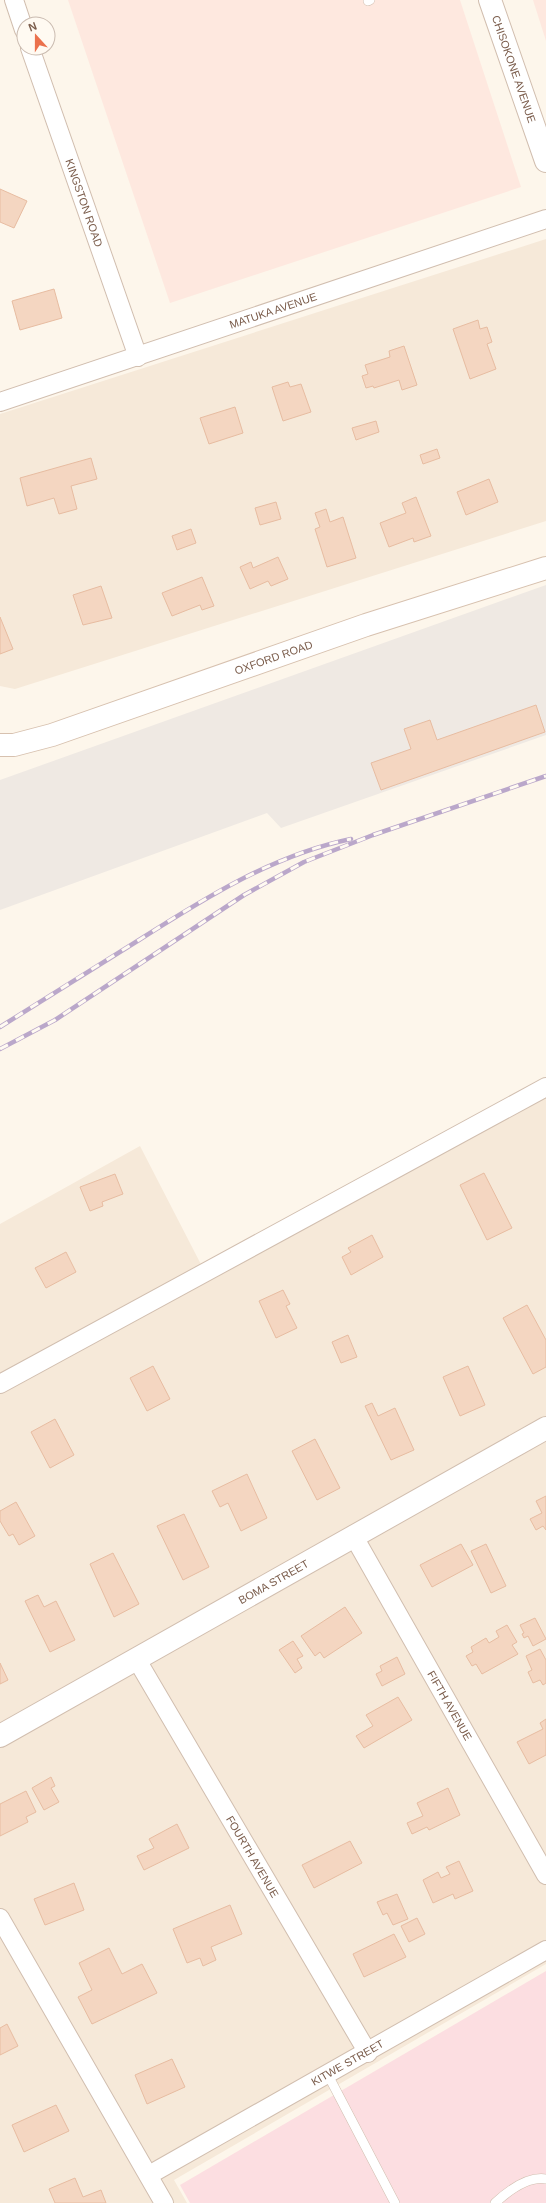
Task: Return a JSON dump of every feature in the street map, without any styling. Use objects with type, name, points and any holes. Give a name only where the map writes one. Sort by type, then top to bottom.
[{"type":"street","points":[[14,0],[19,16]]},
{"type":"street","name":"CHISOKONE AVENUE","points":[[490,0],[546,161]]},
{"type":"street","name":"KINGSTON ROAD","points":[[33,56],[138,357]]},
{"type":"street","name":"MATUKA AVENUE","points":[[0,402],[546,219]]},
{"type":"street","name":"OXFORD ROAD","points":[[0,745],[14,745],[52,734],[366,625],[546,568]]},
{"type":"street","points":[[0,1384],[546,1087]]},
{"type":"street","name":"BOMA STREET","points":[[0,1736],[137,1660],[353,1535],[546,1428]]},
{"type":"street","name":"FIFTH AVENUE","points":[[353,1535],[546,1875]]},
{"type":"street","name":"FOURTH AVENUE","points":[[137,1660],[368,2053]]},
{"type":"street","points":[[0,1918],[164,2203]]},
{"type":"street","name":"KITWE STREET","points":[[148,2176],[368,2053],[546,1950]]},
{"type":"lane","points":[[328,2075],[395,2203]]},
{"type":"lane","points":[[495,2203],[506,2193],[527,2182],[546,2178]]},
{"type":"shaded area","points":[[68,0],[460,0],[521,187],[170,303]]},
{"type":"shaded area","points":[[533,0],[546,0],[546,41]]},
{"type":"shaded area","points":[[546,239],[546,521],[15,689],[0,686],[0,414]]},
{"type":"shaded area","points":[[546,585],[546,735],[281,828],[267,813],[0,910],[0,780]]},
{"type":"shaded area","points":[[546,1092],[546,1964],[174,2180],[187,2203],[0,2203],[0,1224],[140,1146],[208,1278]]},
{"type":"shaded area","points":[[546,1971],[546,2203],[190,2203],[180,2185]]},
{"type":"building","points":[[0,189],[27,201],[14,228],[0,222]]},
{"type":"building","points":[[54,289],[62,318],[20,330],[12,301]]},
{"type":"building","points":[[478,320],[480,329],[487,327],[492,342],[487,344],[496,369],[470,379],[453,329]]},
{"type":"building","points":[[404,346],[417,385],[402,390],[399,380],[374,388],[373,386],[366,388],[362,376],[368,374],[365,365],[390,357],[389,351]]},
{"type":"building","points":[[288,382],[290,387],[301,384],[311,412],[283,421],[272,387]]},
{"type":"building","points":[[235,407],[243,433],[209,444],[200,418]]},
{"type":"building","points":[[376,421],[379,432],[356,440],[352,428]]},
{"type":"building","points":[[437,449],[440,458],[423,464],[420,455]]},
{"type":"building","points":[[91,458],[97,479],[71,486],[77,509],[59,514],[54,498],[27,506],[20,478]]},
{"type":"building","points":[[489,479],[498,502],[466,515],[457,492]]},
{"type":"building","points":[[416,497],[431,536],[414,542],[413,538],[389,547],[380,523],[406,513],[402,503]]},
{"type":"building","points":[[276,502],[281,519],[260,525],[255,508]]},
{"type":"building","points":[[326,509],[330,522],[343,517],[356,558],[327,567],[315,529],[320,527],[315,513]]},
{"type":"building","points":[[191,529],[196,543],[177,550],[172,536]]},
{"type":"building","points":[[278,557],[288,579],[271,586],[268,581],[250,589],[240,567],[251,562],[253,568]]},
{"type":"building","points":[[202,577],[214,606],[202,610],[200,605],[172,616],[162,593]]},
{"type":"building","points":[[101,586],[112,618],[83,625],[73,595]]},
{"type":"building","points":[[0,617],[13,649],[0,654]]},
{"type":"building","points":[[536,705],[545,732],[381,790],[371,763],[411,749],[404,729],[430,720],[437,740]]},
{"type":"building","points":[[484,1173],[512,1228],[487,1240],[460,1185]]},
{"type":"building","points":[[115,1174],[123,1194],[102,1202],[103,1206],[90,1211],[80,1187]]},
{"type":"building","points":[[372,1235],[383,1257],[351,1275],[342,1257],[351,1252],[348,1248]]},
{"type":"building","points":[[66,1252],[76,1272],[46,1288],[35,1268]]},
{"type":"building","points":[[283,1290],[290,1304],[286,1306],[297,1328],[276,1338],[259,1301]]},
{"type":"building","points":[[527,1305],[546,1340],[546,1367],[533,1374],[503,1318]]},
{"type":"building","points":[[348,1335],[357,1357],[341,1363],[332,1342]]},
{"type":"building","points":[[153,1366],[170,1399],[147,1411],[130,1378]]},
{"type":"building","points":[[468,1366],[485,1405],[460,1416],[443,1377]]},
{"type":"building","points":[[372,1403],[378,1416],[395,1408],[414,1450],[391,1460],[365,1406]]},
{"type":"building","points":[[55,1419],[74,1455],[50,1468],[31,1432]]},
{"type":"building","points":[[315,1439],[340,1488],[317,1500],[292,1451]]},
{"type":"building","points":[[247,1474],[267,1518],[241,1531],[228,1503],[220,1507],[212,1491]]},
{"type":"building","points":[[546,1496],[546,1530],[543,1526],[536,1530],[530,1519],[542,1513],[536,1501]]},
{"type":"building","points":[[16,1502],[35,1536],[19,1545],[13,1534],[9,1536],[0,1521],[0,1511]]},
{"type":"building","points":[[184,1514],[209,1567],[183,1580],[157,1526]]},
{"type":"building","points":[[461,1544],[473,1565],[432,1587],[420,1565]]},
{"type":"building","points":[[486,1544],[506,1586],[491,1593],[471,1551]]},
{"type":"building","points":[[113,1553],[139,1604],[114,1617],[90,1564]]},
{"type":"building","points":[[38,1595],[44,1607],[56,1601],[75,1640],[50,1652],[25,1601]]},
{"type":"building","points":[[345,1607],[362,1633],[324,1658],[320,1652],[315,1656],[301,1636]]},
{"type":"building","points":[[535,1618],[546,1639],[533,1646],[528,1636],[524,1638],[522,1634],[524,1633],[520,1625]]},
{"type":"building","points":[[507,1625],[517,1642],[512,1645],[518,1654],[482,1674],[476,1664],[472,1666],[466,1656],[473,1652],[471,1647],[486,1638],[489,1643],[499,1637],[496,1631]]},
{"type":"building","points":[[293,1641],[303,1656],[297,1659],[302,1668],[295,1673],[279,1650]]},
{"type":"building","points":[[540,1649],[546,1660],[546,1683],[543,1685],[540,1680],[533,1683],[528,1672],[532,1670],[526,1656]]},
{"type":"building","points":[[397,1657],[405,1674],[382,1686],[376,1674],[382,1671],[380,1666]]},
{"type":"building","points":[[0,1663],[8,1680],[0,1684]]},
{"type":"building","points":[[398,1697],[412,1720],[364,1748],[356,1736],[373,1726],[366,1715]]},
{"type":"building","points":[[546,1719],[546,1755],[529,1764],[517,1742],[543,1729],[540,1723]]},
{"type":"building","points":[[51,1777],[55,1786],[51,1788],[59,1802],[44,1810],[32,1788]]},
{"type":"building","points":[[448,1788],[460,1815],[429,1830],[427,1827],[412,1834],[407,1823],[423,1816],[417,1803]]},
{"type":"building","points":[[26,1791],[36,1812],[26,1817],[28,1822],[0,1836],[0,1804]]},
{"type":"building","points":[[177,1824],[189,1848],[144,1870],[137,1856],[154,1848],[149,1839]]},
{"type":"building","points":[[350,1841],[362,1863],[314,1888],[302,1865]]},
{"type":"building","points":[[459,1861],[473,1891],[455,1899],[453,1894],[433,1903],[423,1880],[438,1872],[441,1878],[450,1874],[446,1867]]},
{"type":"building","points":[[74,1883],[84,1910],[45,1925],[34,1899]]},
{"type":"building","points":[[397,1894],[408,1919],[393,1925],[387,1913],[383,1915],[377,1902]]},
{"type":"building","points":[[230,1905],[242,1934],[211,1947],[216,1960],[203,1966],[200,1958],[187,1963],[173,1929]]},
{"type":"building","points":[[417,1918],[425,1934],[409,1942],[401,1926]]},
{"type":"building","points":[[394,1934],[406,1957],[364,1977],[353,1954]]},
{"type":"building","points":[[109,1948],[122,1974],[142,1964],[157,1993],[92,2024],[78,1997],[92,1990],[79,1963]]},
{"type":"building","points":[[7,2024],[18,2046],[0,2055],[0,2028]]},
{"type":"building","points":[[172,2059],[185,2087],[147,2104],[135,2075]]},
{"type":"building","points":[[56,2105],[69,2131],[24,2152],[12,2125]]},
{"type":"building","points":[[75,2178],[83,2197],[101,2190],[106,2203],[55,2203],[49,2189]]},
{"type":"railway","points":[[0,1049],[55,1020],[244,895],[304,862],[373,835],[546,776]]},
{"type":"railway","points":[[0,1027],[189,909],[240,880],[294,856],[322,846],[351,839]]}]
